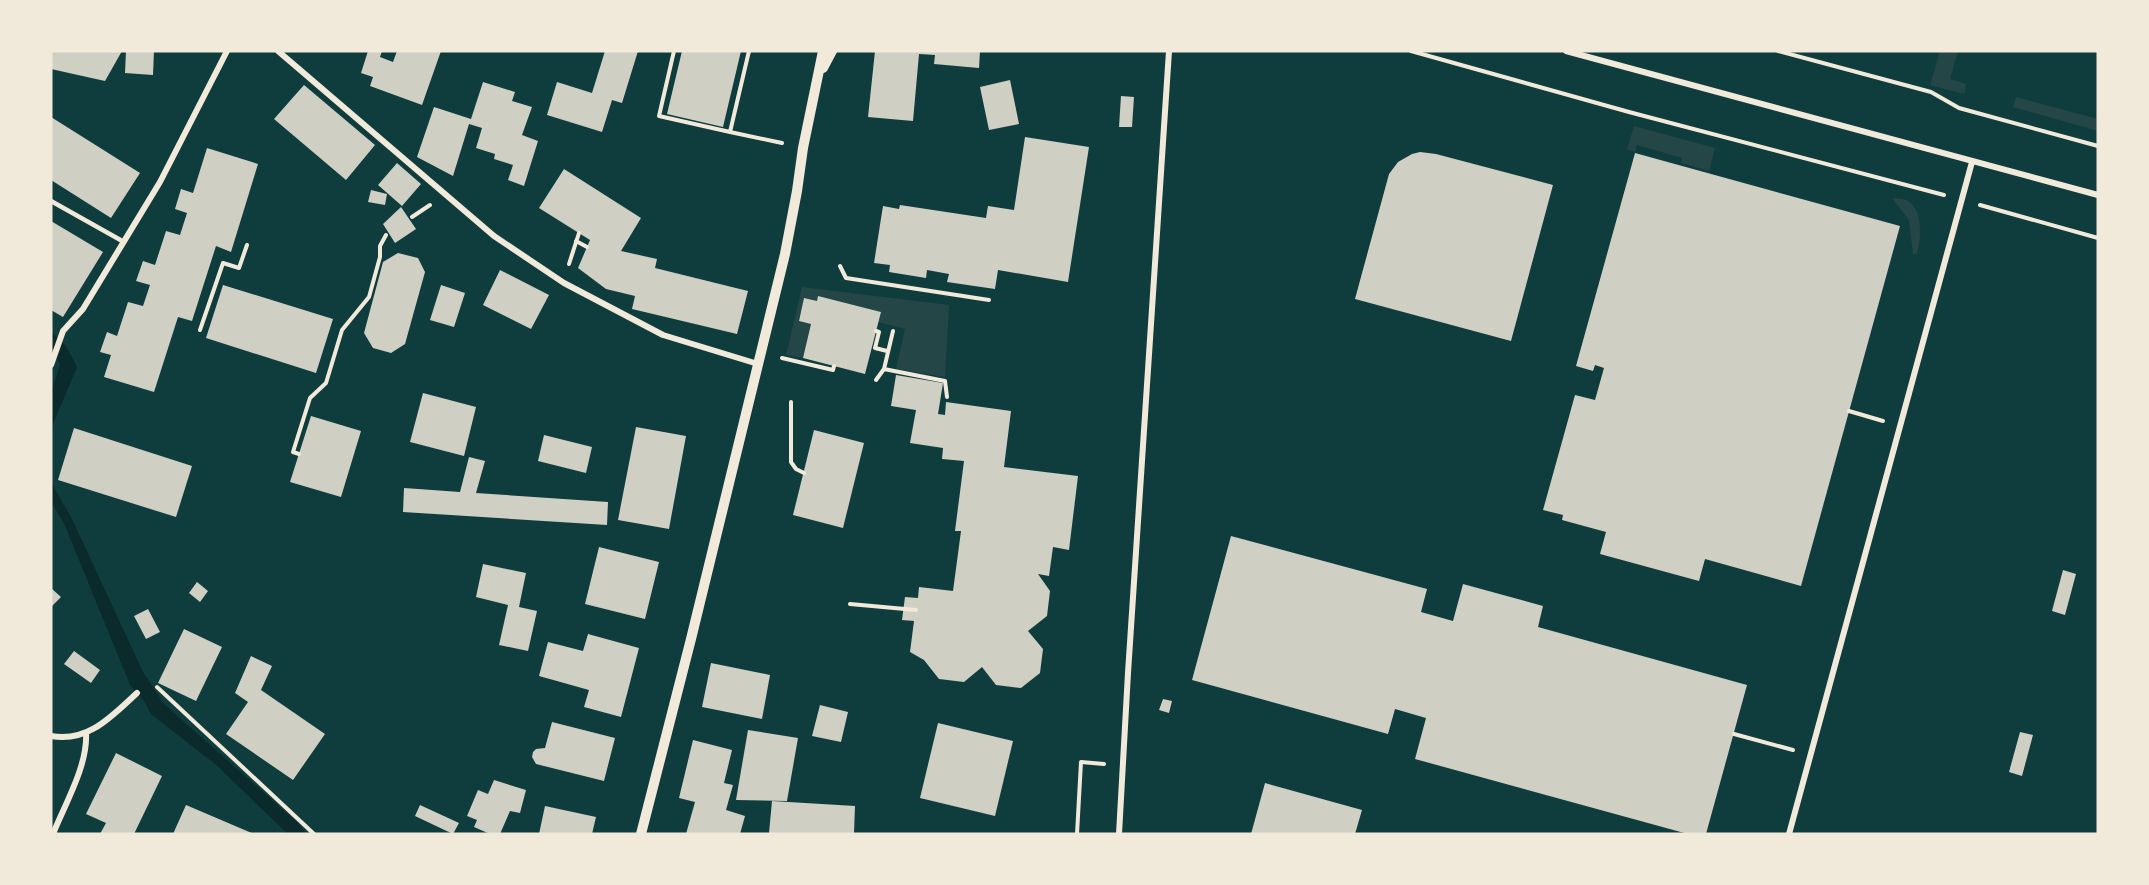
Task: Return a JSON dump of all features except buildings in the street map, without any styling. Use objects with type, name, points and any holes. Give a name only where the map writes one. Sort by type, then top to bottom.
[{"type":"street","points":[[51,364],[63,331],[83,309],[160,182],[227,51]]},
{"type":"street","points":[[278,51],[494,236],[564,283],[663,335],[759,358]]},
{"type":"street","points":[[641,834],[785,254],[803,148],[823,51]]},
{"type":"street","points":[[819,73],[832,51]]},
{"type":"street","points":[[1119,834],[1170,51]]},
{"type":"street","points":[[1566,51],[2098,195]]},
{"type":"street","points":[[1789,834],[1972,162]]},
{"type":"street","points":[[51,736],[71,737],[86,734],[105,722],[137,693]]},
{"type":"street","points":[[53,834],[82,765],[87,747],[86,734]]},
{"type":"lane","points":[[51,201],[124,242]]},
{"type":"path","points":[[674,51],[659,116],[803,148]]},
{"type":"path","points":[[730,132],[749,51]]},
{"type":"path","points":[[1411,51],[2098,238]]},
{"type":"path","points":[[1778,51],[1931,92],[1959,108],[2098,146]]},
{"type":"path","points":[[564,283],[579,233]]},
{"type":"path","points":[[298,454],[293,452],[310,398],[326,383],[342,330],[369,297],[380,257],[380,246],[386,235]]},
{"type":"path","points":[[576,241],[587,247]]},
{"type":"path","points":[[200,330],[223,263],[239,268],[247,245]]},
{"type":"path","points":[[840,266],[846,278],[989,300]]},
{"type":"path","points":[[876,331],[879,332],[875,348],[888,351]]},
{"type":"path","points":[[876,380],[884,369],[893,331]]},
{"type":"path","points":[[759,358],[833,370],[834,366]]},
{"type":"path","points":[[884,369],[945,381],[946,397]]},
{"type":"path","points":[[791,402],[791,462],[796,469],[804,473]]},
{"type":"path","points":[[1849,411],[1901,426]]},
{"type":"path","points":[[850,604],[916,610]]},
{"type":"path","points":[[155,685],[314,834]]},
{"type":"path","points":[[1734,734],[1811,755]]},
{"type":"path","points":[[1077,834],[1081,762],[1123,765]]},
{"type":"shaded area","points":[[1940,51],[1958,51],[1950,79],[1966,84],[1964,94],[1930,85]]},
{"type":"shaded area","points":[[2016,97],[2098,119],[2098,131],[2013,107]]},
{"type":"shaded area","points":[[1634,126],[1715,148],[1709,171],[1681,163],[1682,158],[1637,145],[1635,152],[1627,149]]},
{"type":"shaded area","points":[[1892,198],[1906,200],[1916,210],[1920,224],[1917,254],[1913,254],[1909,220]]},
{"type":"shaded area","points":[[802,287],[949,305],[945,377],[896,369],[905,329],[878,322],[881,312],[819,296],[817,301],[804,298],[799,321],[811,324],[803,358],[786,355]]},
{"type":"shaded area","points":[[51,331],[66,346],[77,367],[51,429],[51,392],[60,365],[51,348]]},
{"type":"shaded area","points":[[51,482],[72,519],[143,672],[164,704],[298,823],[307,834],[288,834],[215,764],[151,714],[144,701],[130,685],[64,523],[51,502]]}]
